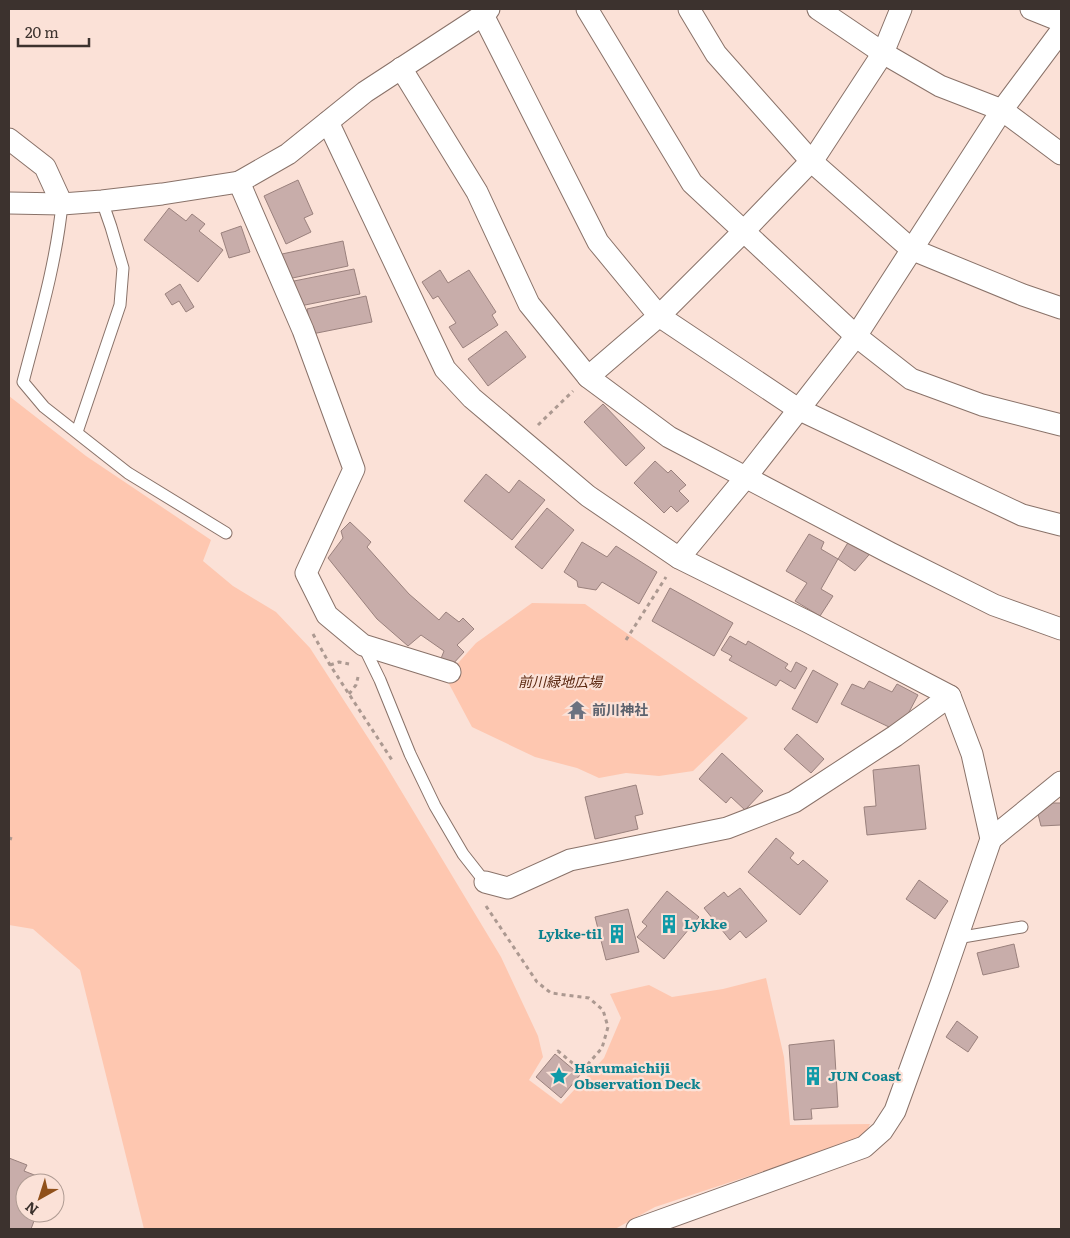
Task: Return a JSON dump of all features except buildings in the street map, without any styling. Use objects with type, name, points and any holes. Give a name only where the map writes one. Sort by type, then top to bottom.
[{"type":"street","points":[[587,9],[692,183],[856,336],[911,379],[982,405],[1061,425]]},
{"type":"street","points":[[689,9],[716,54],[811,161],[911,249],[1023,295],[1061,308]]},
{"type":"street","points":[[818,9],[883,53],[940,86],[1002,110],[1061,154]]},
{"type":"street","points":[[588,377],[659,316],[815,157],[883,53],[901,9]]},
{"type":"street","points":[[1031,9],[1061,21]]},
{"type":"street","points":[[9,203],[62,204],[102,201],[239,182],[288,154],[365,92],[486,12],[598,242],[659,316],[798,409],[1022,515],[1061,525]]},
{"type":"street","points":[[679,558],[856,336],[1002,110],[1061,31]]},
{"type":"street","points":[[401,68],[477,192],[529,304],[588,377],[670,437],[890,553],[994,605],[1061,629]]},
{"type":"street","points":[[328,122],[445,369],[472,398],[588,496],[679,558],[808,622],[950,696],[972,754],[990,840],[895,1110],[882,1132],[864,1147],[637,1229]]},
{"type":"street","points":[[9,139],[45,167],[62,204]]},
{"type":"street","points":[[239,182],[303,330],[354,469],[297,575],[327,615],[363,645],[450,672]]},
{"type":"street","points":[[485,882],[508,888],[570,860],[727,828],[794,802],[895,736],[950,696]]},
{"type":"street","points":[[990,840],[1061,782]]},
{"type":"lane","points":[[77,432],[120,305],[123,268],[112,227],[102,201]]},
{"type":"lane","points":[[62,204],[50,276],[23,382],[44,407],[128,473],[226,533]]},
{"type":"lane","points":[[363,645],[434,806],[463,854],[485,882]]},
{"type":"lane","points":[[957,938],[1022,927]]},
{"type":"path","points":[[522,442],[588,377]]},
{"type":"path","points":[[626,640],[679,558]]},
{"type":"path","points":[[330,665],[339,662],[348,664],[355,669],[358,677],[356,685],[349,694]]},
{"type":"path","points":[[555,1054],[558,1051],[582,1071]]},
{"type":"green space","points":[[9,396],[86,456],[211,540],[203,561],[233,586],[276,612],[310,648],[385,764],[501,957],[538,1036],[543,1057],[529,1080],[561,1104],[604,1058],[621,1018],[610,994],[649,985],[672,997],[723,989],[766,978],[784,1057],[790,1125],[870,1124],[865,1135],[831,1149],[655,1207],[615,1229],[144,1229],[80,970],[33,929],[9,925]]},
{"type":"green space","name":"前川緑地広場","points":[[532,603],[585,604],[748,718],[693,771],[659,776],[626,773],[599,778],[577,768],[535,757],[472,727],[448,682],[450,672],[476,643]]},
{"type":"place","name":"前川神社","points":[[577,710]]},
{"type":"place","name":"Lykke","points":[[669,924]]},
{"type":"place","name":"Lykke-til","points":[[617,934]]},
{"type":"place","name":"Harumaichiji Observation Deck","points":[[559,1076]]},
{"type":"place","name":"JUN Coast","points":[[813,1076]]}]
